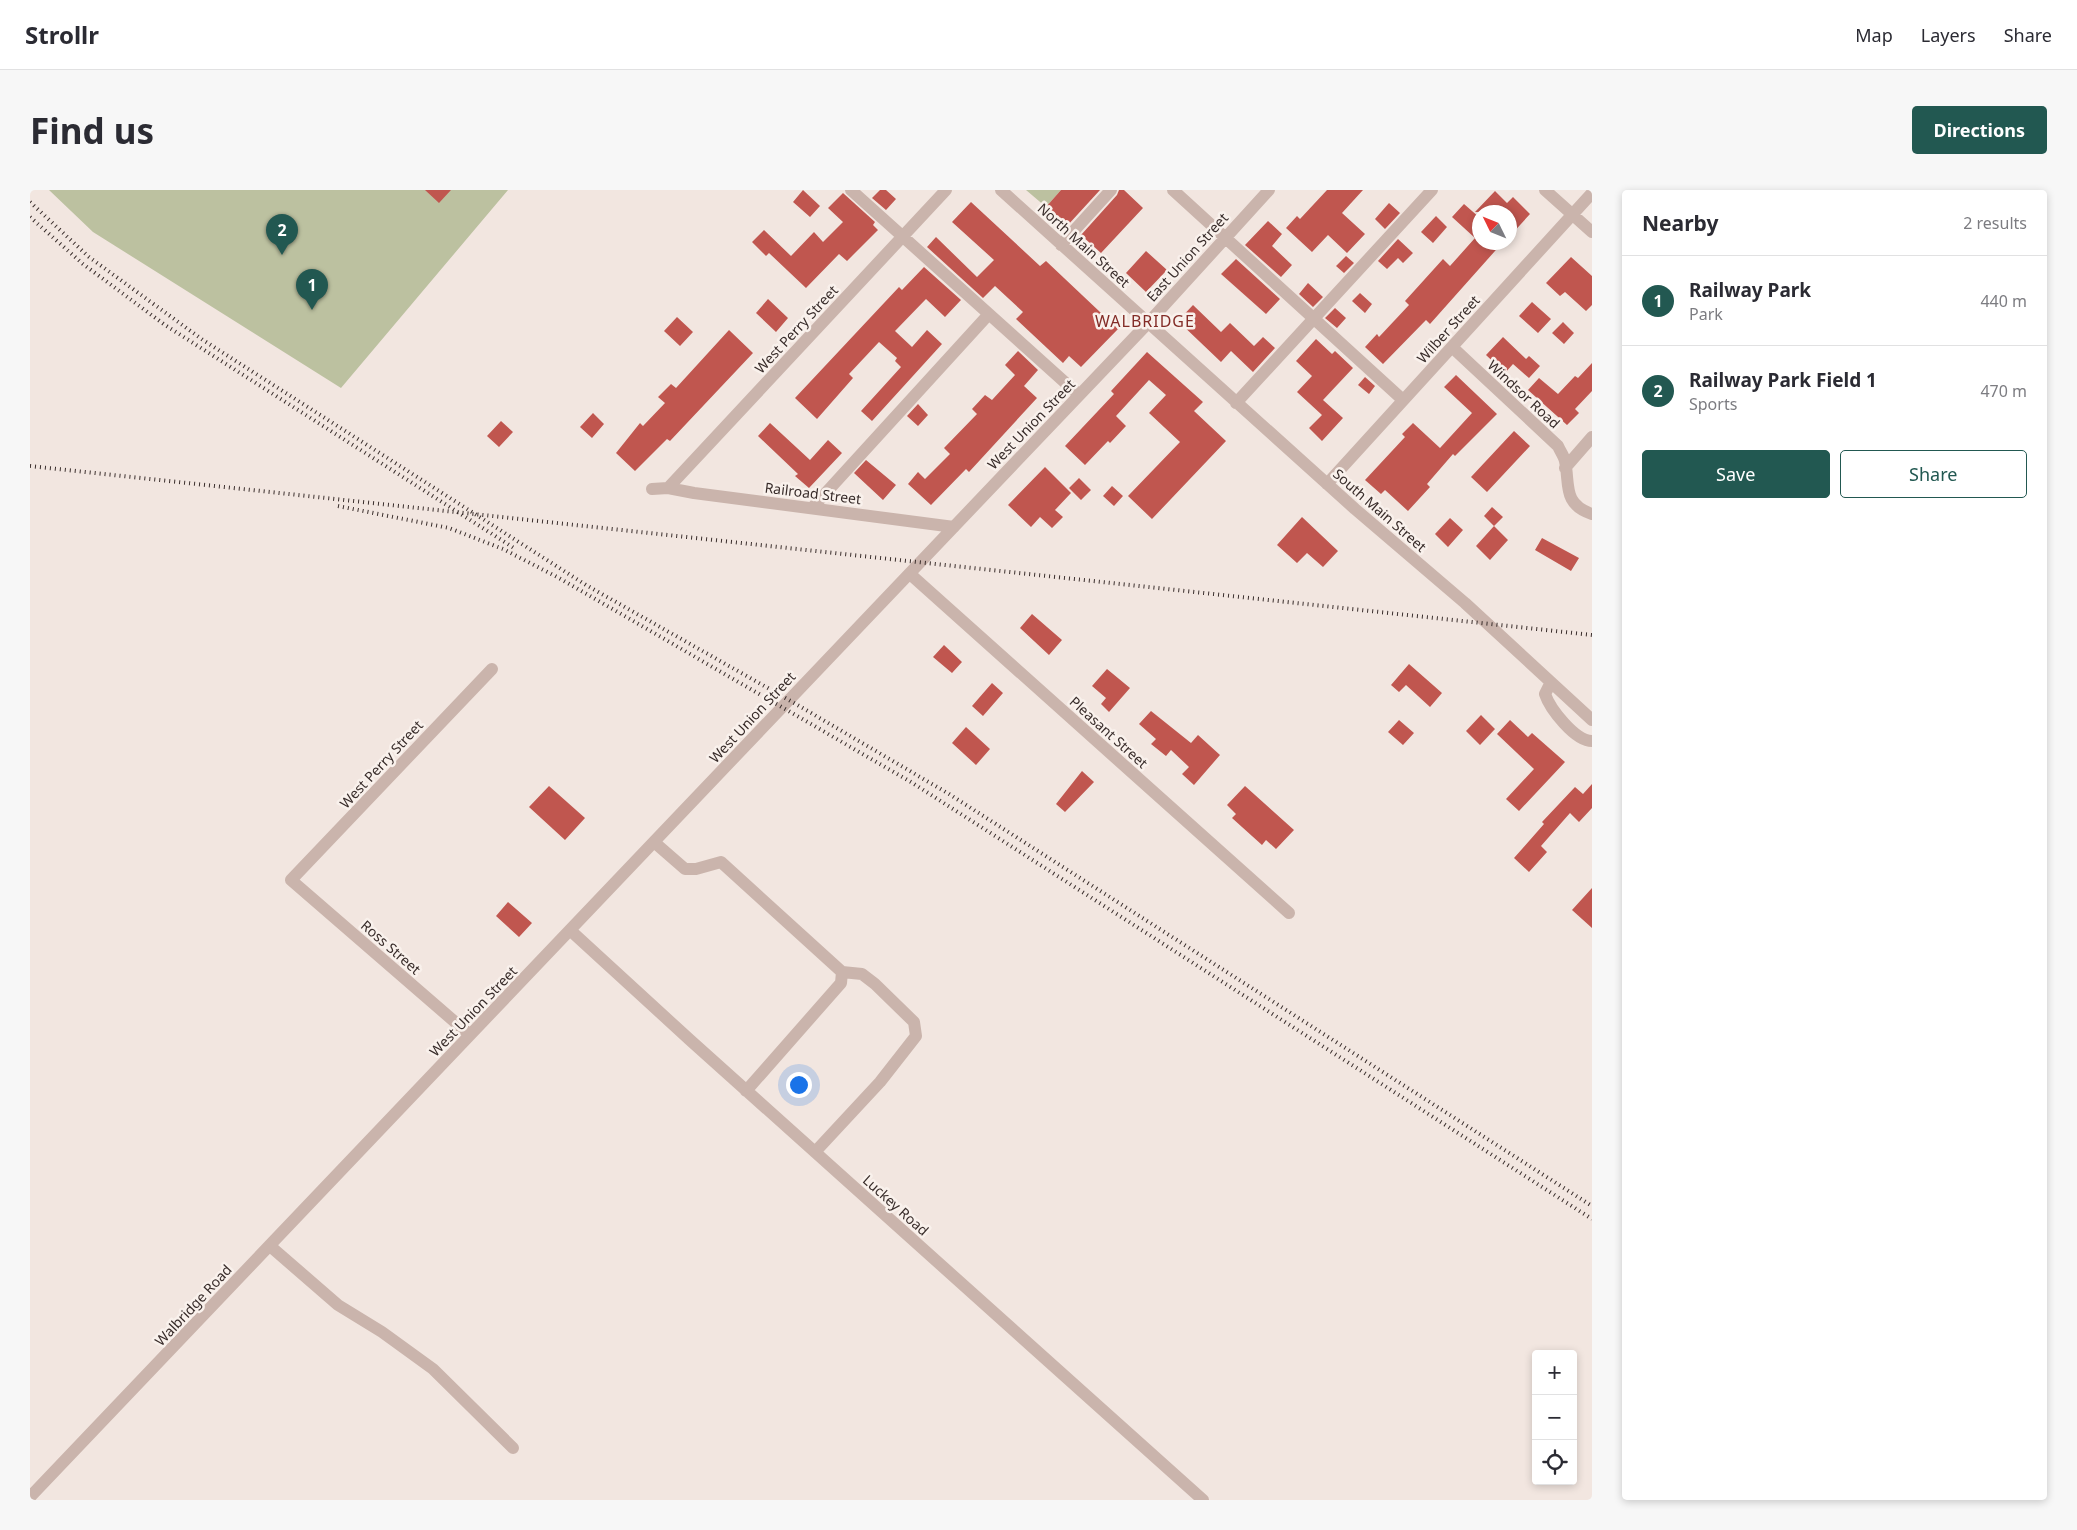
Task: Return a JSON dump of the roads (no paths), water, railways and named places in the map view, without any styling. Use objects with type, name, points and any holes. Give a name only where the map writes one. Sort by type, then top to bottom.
[{"type":"street","points":[[851,190],[1079,395]]},
{"type":"street","name":"West Perry Street","points":[[668,488],[946,190]]},
{"type":"street","name":"North Main Street","points":[[1001,190],[1148,323]]},
{"type":"street","points":[[1062,245],[1111,190]]},
{"type":"street","points":[[1173,190],[1404,400]]},
{"type":"street","name":"East Union Street","points":[[1148,323],[1269,190]]},
{"type":"street","points":[[1236,403],[1432,190]]},
{"type":"street","points":[[1545,190],[1592,232]]},
{"type":"street","name":"Wilber Street","points":[[1327,484],[1592,193]]},
{"type":"street","points":[[812,508],[989,314]]},
{"type":"street","name":"West Union Street","points":[[378,1132],[1148,323]]},
{"type":"street","name":"South Main Street","points":[[1148,323],[1327,484],[1466,603],[1592,720]]},
{"type":"street","name":"Windsor Road","points":[[1452,347],[1558,446],[1564,460],[1568,494],[1575,504],[1592,514]]},
{"type":"street","points":[[1565,468],[1592,437]]},
{"type":"street","name":"Railroad Street","points":[[652,489],[668,488],[954,527]]},
{"type":"street","name":"Pleasant Street","points":[[910,574],[1289,913]]},
{"type":"street","name":"West Perry Street","points":[[291,880],[492,669]]},
{"type":"street","points":[[1551,682],[1545,694],[1551,706],[1575,733],[1588,741],[1592,741]]},
{"type":"street","points":[[654,842],[685,869],[696,869],[720,862],[842,972],[862,974],[914,1022],[916,1036],[880,1082],[815,1152]]},
{"type":"street","name":"Ross Street","points":[[291,880],[470,1035]]},
{"type":"street","name":"Luckey Road","points":[[571,930],[746,1091],[1203,1500]]},
{"type":"street","points":[[746,1091],[841,983],[842,972]]},
{"type":"street","name":"Walbridge Road","points":[[30,1497],[378,1132]]},
{"type":"street","points":[[270,1246],[338,1305],[382,1332],[433,1369],[513,1448]]},
{"type":"railway","points":[[30,202],[89,257],[203,340],[586,585],[789,700],[949,794],[1592,1206]]},
{"type":"railway","points":[[30,217],[83,264],[165,325],[514,548]]},
{"type":"railway","points":[[30,466],[1592,635]]},
{"type":"railway","points":[[338,506],[449,528],[503,549],[559,578],[911,782],[1592,1219]]},
{"type":"place","name":"Railway Park Field 1","points":[[282,255]]},
{"type":"place","name":"Railway Park","points":[[312,310]]},
{"type":"district","name":"WALBRIDGE","points":[[1145,321]]}]
